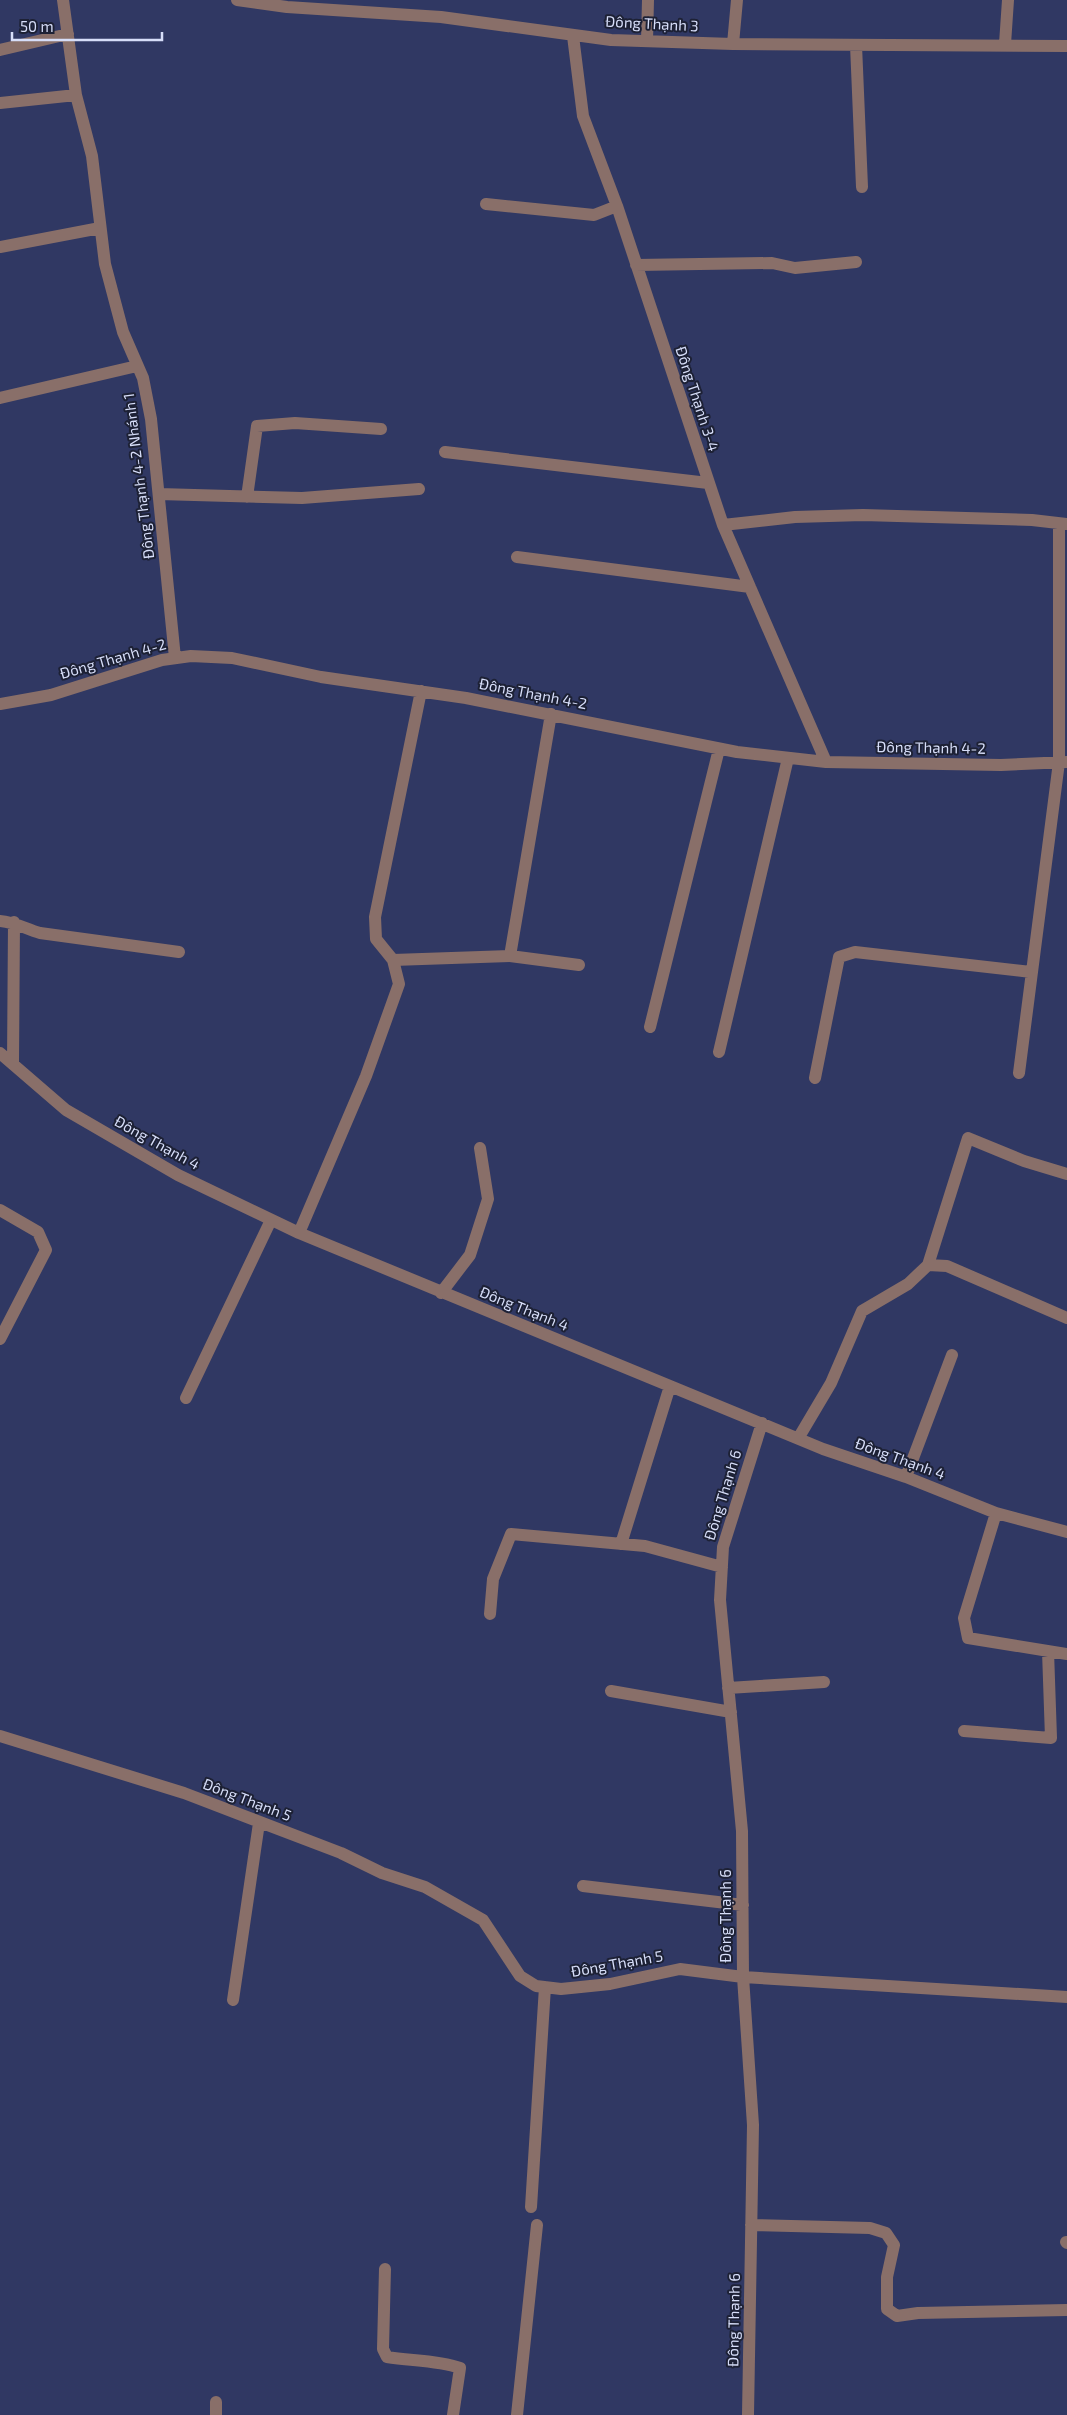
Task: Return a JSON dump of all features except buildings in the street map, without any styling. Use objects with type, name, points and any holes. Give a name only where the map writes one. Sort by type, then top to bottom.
[{"type":"street","name":"Đông Thạnh 4-2 Nhánh 1","points":[[63,0],[76,95],[92,156],[105,264],[121,324],[142,378],[151,419],[175,658]]},
{"type":"street","name":"Đông Thạnh 3","points":[[237,0],[441,17],[573,36],[647,41],[733,44],[1005,44],[1067,46]]},
{"type":"street","points":[[381,13],[384,0]]},
{"type":"street","points":[[647,41],[648,0]]},
{"type":"street","points":[[733,44],[737,0]]},
{"type":"street","points":[[1005,44],[1008,0]]},
{"type":"street","points":[[0,50],[68,34]]},
{"type":"street","name":"Đông Thạnh 3-4","points":[[573,36],[582,116],[617,206],[708,483],[723,525],[826,762]]},
{"type":"street","points":[[856,45],[862,187]]},
{"type":"street","points":[[0,103],[76,95]]},
{"type":"street","points":[[486,204],[594,215],[617,206]]},
{"type":"street","points":[[0,247],[100,228]]},
{"type":"street","points":[[636,265],[772,263],[795,268],[856,262]]},
{"type":"street","points":[[0,398],[138,366]]},
{"type":"street","points":[[247,497],[257,426],[295,423],[381,429]]},
{"type":"street","points":[[445,452],[708,483]]},
{"type":"street","points":[[159,494],[302,498],[419,489]]},
{"type":"street","points":[[723,525],[794,517],[863,515],[1032,520],[1063,524],[1063,762],[1031,972],[1019,1073]]},
{"type":"street","points":[[517,557],[750,586]]},
{"type":"street","name":"Đông Thạnh 4-2","points":[[0,704],[51,694],[162,660],[191,656],[232,658],[321,677],[421,691],[551,714],[719,748],[788,758],[826,762],[1001,766],[1063,762]]},
{"type":"street","points":[[299,1233],[366,1076],[399,984],[393,960],[376,939],[375,917],[421,691]]},
{"type":"street","points":[[510,956],[551,714]]},
{"type":"street","points":[[650,1027],[719,748]]},
{"type":"street","points":[[719,1052],[788,758]]},
{"type":"street","points":[[0,921],[14,922],[27,930],[40,934],[179,952]]},
{"type":"street","points":[[13,1064],[14,922]]},
{"type":"street","points":[[815,1078],[839,957],[855,952],[1031,972]]},
{"type":"street","points":[[393,960],[510,956],[579,965]]},
{"type":"street","name":"Đông Thạnh 4","points":[[0,1053],[66,1110],[178,1175],[299,1233],[823,1449],[906,1477],[996,1513],[1067,1532]]},
{"type":"street","points":[[799,1438],[831,1383],[862,1311],[908,1284],[928,1265],[968,1138],[1024,1162],[1067,1174]]},
{"type":"street","points":[[441,1293],[470,1255],[488,1199],[480,1148]]},
{"type":"street","points":[[0,1210],[38,1232],[46,1250],[0,1339]]},
{"type":"street","points":[[186,1398],[271,1220]]},
{"type":"street","points":[[928,1265],[947,1266],[1067,1318]]},
{"type":"street","points":[[906,1477],[952,1355]]},
{"type":"street","points":[[621,1544],[670,1386]]},
{"type":"street","name":"Đông Thạnh 6","points":[[748,2415],[753,2125],[743,1977],[742,1831],[720,1600],[723,1547],[762,1423]]},
{"type":"street","points":[[996,1513],[964,1618],[968,1638],[1067,1654]]},
{"type":"street","points":[[490,1614],[493,1579],[511,1534],[645,1546],[722,1567]]},
{"type":"street","points":[[964,1731],[1051,1738],[1048,1651]]},
{"type":"street","points":[[728,1688],[824,1682]]},
{"type":"street","points":[[611,1691],[731,1712]]},
{"type":"street","name":"Đông Thạnh 5","points":[[0,1736],[184,1793],[340,1853],[382,1873],[425,1887],[483,1920],[520,1976],[536,1986],[561,1989],[610,1984],[680,1969],[743,1977],[1067,1997]]},
{"type":"street","points":[[233,2000],[258,1823]]},
{"type":"street","points":[[583,1886],[743,1906]]},
{"type":"street","points":[[531,2207],[545,1987]]},
{"type":"street","points":[[517,2415],[537,2225]]},
{"type":"street","points":[[752,2225],[870,2228],[886,2233],[894,2245],[887,2277],[887,2309],[897,2316],[918,2313],[1067,2310]]},
{"type":"street","points":[[385,2269],[383,2348],[387,2357],[416,2362],[446,2363],[460,2368],[453,2415]]},
{"type":"street","points":[[216,2402],[216,2415]]}]
